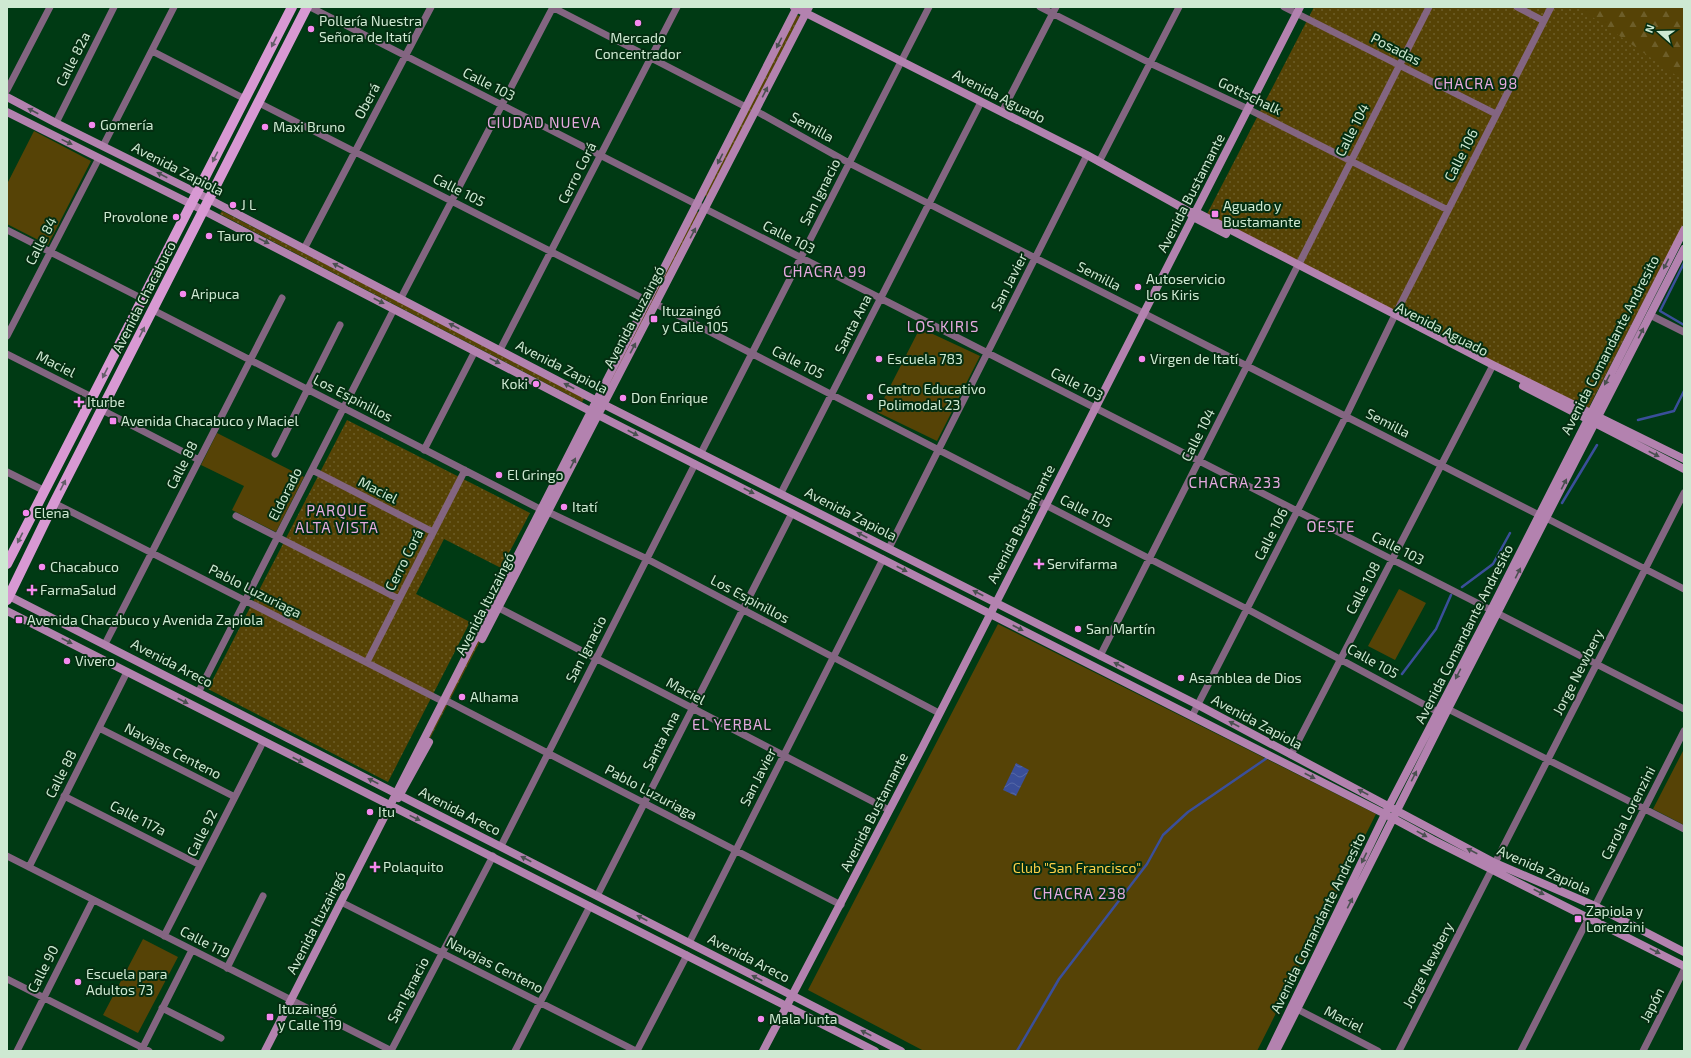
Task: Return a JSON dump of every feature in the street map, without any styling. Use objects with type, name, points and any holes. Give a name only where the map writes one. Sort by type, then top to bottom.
[{"type":"main road","name":"Avenida Chacabuco","points":[[7,564],[292,7]]},
{"type":"main road","name":"Avenida Chacabuco","points":[[8,597],[54,503],[308,7]]},
{"type":"main road","name":"Avenida Aguado","points":[[796,7],[808,10],[901,62],[1002,112],[1297,268],[1592,418],[1684,469]]},
{"type":"main road","name":"Avenida Ituzaingó","points":[[652,302],[696,205],[796,7]]},
{"type":"main road","name":"Avenida Ituzaingó","points":[[265,1051],[390,806],[398,794],[446,702],[652,302],[705,210],[808,10]]},
{"type":"main road","name":"Avenida Bustamante","points":[[763,1051],[841,905],[1298,10]]},
{"type":"main road","name":"Avenida Zapiola","points":[[7,97],[197,193],[304,250],[402,298],[600,402],[1198,705],[1269,742],[1391,812],[1684,966]]},
{"type":"main road","name":"Avenida Zapiola","points":[[7,112],[204,210],[595,413],[1261,751],[1391,812]]},
{"type":"main road","name":"Avenida Comandante Andresito","points":[[1270,1051],[1391,812],[1448,709],[1494,612],[1592,418],[1684,230]]},
{"type":"main road","name":"Avenida Comandante Andresito","points":[[1592,418],[1650,314],[1684,249]]},
{"type":"main road","name":"Avenida Aguado","points":[[1394,317],[1491,369],[1592,418],[1684,459]]},
{"type":"main road","name":"Avenida Areco","points":[[8,597],[199,691],[901,1051]]},
{"type":"main road","name":"Avenida Areco","points":[[7,611],[263,742],[493,856],[874,1051]]},
{"type":"main road","name":"Avenida Comandante Andresito","points":[[1276,1051],[1438,712],[1494,612]]},
{"type":"main road","name":"Avenida Zapiola","points":[[1494,866],[1594,906],[1684,952]]},
{"type":"street","points":[[7,90],[50,7]]},
{"type":"street","name":"Calle 82a","points":[[56,123],[114,7]]},
{"type":"street","points":[[103,146],[174,7]]},
{"type":"street","name":"Calle 103","points":[[308,7],[1684,709]]},
{"type":"street","name":"Oberá","points":[[304,250],[431,7]]},
{"type":"street","points":[[402,298],[552,7],[746,107]]},
{"type":"street","name":"Cerro Corá","points":[[500,350],[677,7]]},
{"type":"street","name":"San Ignacio","points":[[701,453],[929,7]]},
{"type":"street","name":"Gottschalk","points":[[1040,7],[1054,10],[1150,63],[1248,109],[1448,210]]},
{"type":"street","points":[[1099,162],[1179,7]]},
{"type":"street","name":"Posadas","points":[[1284,7],[1298,10],[1400,65],[1496,114]]},
{"type":"street","name":"Calle 104","points":[[1100,656],[1429,7]]},
{"type":"street","points":[[1517,7],[1544,21]]},
{"type":"street","name":"Calle 106","points":[[1192,716],[1346,416],[1394,317],[1551,7]]},
{"type":"street","points":[[1002,112],[1054,10]]},
{"type":"street","points":[[152,51],[245,99]]},
{"type":"street","name":"Santa Ana","points":[[781,493],[981,102]]},
{"type":"street","name":"Calle 105","points":[[259,103],[752,353],[1247,609],[1438,712]]},
{"type":"street","name":"Semilla","points":[[756,111],[849,163],[1442,464],[1684,589]]},
{"type":"street","name":"San Javier","points":[[888,548],[1087,156]]},
{"type":"street","name":"Calle 84","points":[[7,336],[99,158]]},
{"type":"street","points":[[7,230],[143,299]]},
{"type":"street","name":"Calle 88","points":[[105,644],[282,298]]},
{"type":"street","name":"Eldorado","points":[[199,691],[394,309]]},
{"type":"street","name":"Los Espinillos","points":[[153,310],[545,511],[647,559],[939,713]]},
{"type":"street","points":[[1650,314],[1684,332]]},
{"type":"street","points":[[276,454],[340,325]]},
{"type":"street","points":[[424,450],[475,351]]},
{"type":"street","name":"Maciel","points":[[7,354],[92,397]]},
{"type":"street","name":"Calle 108","points":[[1292,755],[1491,369]]},
{"type":"street","points":[[102,410],[199,460]]},
{"type":"street","name":"San Ignacio","points":[[501,846],[696,464]]},
{"type":"street","name":"Maciel","points":[[312,470],[433,532]]},
{"type":"street","name":"Cerro Corá","points":[[367,662],[465,470]]},
{"type":"street","points":[[7,472],[44,491]]},
{"type":"street","name":"Jorge Newbery","points":[[1398,1051],[1684,493]]},
{"type":"street","name":"Pablo Luzuriaga","points":[[54,503],[548,753],[841,905]]},
{"type":"street","name":"Santa Ana","points":[[597,896],[792,513]]},
{"type":"street","points":[[236,516],[399,599]]},
{"type":"street","name":"San Javier","points":[[689,943],[883,559]]},
{"type":"street","name":"Maciel","points":[[495,606],[597,658],[783,757],[889,810]]},
{"type":"street","name":"Calle 88","points":[[29,867],[127,672]]},
{"type":"street","points":[[1448,709],[1684,829]]},
{"type":"street","name":"Navajas Centeno","points":[[99,728],[235,797]]},
{"type":"street","name":"Carola Lorenzini","points":[[1594,906],[1684,731]]},
{"type":"street","name":"Calle 92","points":[[164,936],[263,742]]},
{"type":"street","name":"Calle 117a","points":[[64,796],[200,864]]},
{"type":"street","name":"Calle 119","points":[[7,856],[392,1051]]},
{"type":"street","name":"San Ignacio","points":[[392,1051],[493,856]]},
{"type":"street","points":[[227,968],[263,896]]},
{"type":"street","name":"Calle 90","points":[[17,1051],[93,900]]},
{"type":"street","name":"Navajas Centeno","points":[[341,902],[637,1051]]},
{"type":"street","points":[[515,1051],[590,906]]},
{"type":"street","points":[[1521,1051],[1589,917]]},
{"type":"street","points":[[7,979],[144,1050],[162,1008],[192,950]]},
{"type":"street","points":[[637,1051],[687,955]]},
{"type":"street","name":"Japón","points":[[1643,1051],[1684,970]]},
{"type":"street","points":[[162,1008],[221,1038]]},
{"type":"street","name":"Maciel","points":[[1297,1009],[1378,1051]]},
{"type":"green space","points":[[1314,7],[1684,7],[1684,223],[1587,411],[1206,216]]},
{"type":"green space","points":[[1578,7],[1684,7],[1684,81]]},
{"type":"green space","points":[[797,15],[800,16],[707,197],[703,195]]},
{"type":"green space","points":[[34,131],[91,161],[48,245],[7,224],[7,184]]},
{"type":"green space","points":[[222,211],[585,397],[582,402],[220,214]]},
{"type":"green space","points":[[696,211],[699,213],[606,394],[602,392]]},
{"type":"green space","points":[[920,328],[980,356],[937,441],[877,412]]},
{"type":"green space","points":[[347,420],[530,513],[501,568],[444,539],[416,594],[470,622],[388,782],[208,689]]},
{"type":"green space","points":[[217,433],[304,477],[276,532],[232,510],[244,486],[201,465]]},
{"type":"green space","points":[[1399,589],[1426,603],[1395,660],[1368,646]]},
{"type":"green space","points":[[493,608],[496,610],[403,791]]},
{"type":"green space","name":"Club \"San Francisco\"","points":[[998,624],[1376,814],[1257,1051],[924,1051],[808,990]]},
{"type":"green space","points":[[1684,749],[1684,825],[1653,809]]},
{"type":"green space","points":[[143,939],[178,957],[138,1033],[103,1015]]},
{"type":"water","points":[[1016,763],[1029,770],[1016,796],[1003,790]]},
{"type":"waterway","points":[[1684,263],[1660,311],[1684,325]]},
{"type":"waterway","points":[[1638,420],[1674,411],[1684,391]]},
{"type":"waterway","points":[[1562,503],[1597,445]]},
{"type":"waterway","points":[[1462,587],[1493,564],[1510,533]]},
{"type":"waterway","points":[[1402,674],[1436,629],[1451,595]]},
{"type":"waterway","points":[[1017,1051],[1059,979],[1147,864],[1163,835],[1188,812],[1267,758]]},
{"type":"place","name":"Mercado Concentrador","points":[[638,23]]},
{"type":"place","name":"Pollería Nuestra Señora de Itatí","points":[[311,29]]},
{"type":"place","name":"Gomería","points":[[92,125]]},
{"type":"place","name":"Maxi Bruno","points":[[265,127]]},
{"type":"place","name":"J L","points":[[233,205]]},
{"type":"place","name":"Aguado y Bustamante","points":[[1215,214]]},
{"type":"place","name":"Provolone","points":[[176,217]]},
{"type":"place","name":"Tauro","points":[[209,236]]},
{"type":"place","name":"Autoservicio Los Kiris","points":[[1138,287]]},
{"type":"place","name":"Aripuca","points":[[183,294]]},
{"type":"place","name":"Ituzaingó y Calle 105","points":[[654,319]]},
{"type":"place","name":"Escuela 783","points":[[879,359]]},
{"type":"place","name":"Virgen de Itatí","points":[[1142,359]]},
{"type":"place","name":"Koki","points":[[536,384]]},
{"type":"place","name":"Centro Educativo Polimodal 23","points":[[870,397]]},
{"type":"place","name":"Don Enrique","points":[[623,398]]},
{"type":"place","name":"Iturbe","points":[[79,402]]},
{"type":"place","name":"Avenida Chacabuco y Maciel","points":[[113,421]]},
{"type":"place","name":"El Gringo","points":[[499,475]]},
{"type":"place","name":"Itatí","points":[[564,507]]},
{"type":"place","name":"Elena","points":[[26,513]]},
{"type":"place","name":"Servifarma","points":[[1039,564]]},
{"type":"place","name":"Chacabuco","points":[[42,567]]},
{"type":"place","name":"FarmaSalud","points":[[32,590]]},
{"type":"place","name":"Avenida Chacabuco y Avenida Zapiola","points":[[19,620]]},
{"type":"place","name":"San Martín","points":[[1078,629]]},
{"type":"place","name":"Vivero","points":[[67,661]]},
{"type":"place","name":"Asamblea de Dios","points":[[1181,678]]},
{"type":"place","name":"Alhama","points":[[462,697]]},
{"type":"place","name":"Itu","points":[[370,812]]},
{"type":"place","name":"Polaquito","points":[[375,867]]},
{"type":"place","name":"Zapiola y Lorenzini","points":[[1578,919]]},
{"type":"place","name":"Escuela para Adultos 73","points":[[78,982]]},
{"type":"place","name":"Ituzaingó y Calle 119","points":[[270,1017]]},
{"type":"place","name":"Mala Junta","points":[[761,1019]]},
{"type":"district","name":"CHACRA 98","points":[[1476,84]]},
{"type":"district","name":"CIUDAD NUEVA","points":[[544,123]]},
{"type":"district","name":"CHACRA 99","points":[[825,272]]},
{"type":"district","name":"LOS KIRIS","points":[[943,327]]},
{"type":"district","name":"CHACRA 233","points":[[1235,483]]},
{"type":"district","name":"PARQUE ALTA VISTA","points":[[337,520]]},
{"type":"district","name":"OESTE","points":[[1331,527]]},
{"type":"district","name":"EL YERBAL","points":[[732,725]]},
{"type":"district","name":"CHACRA 238","points":[[1080,894]]}]
